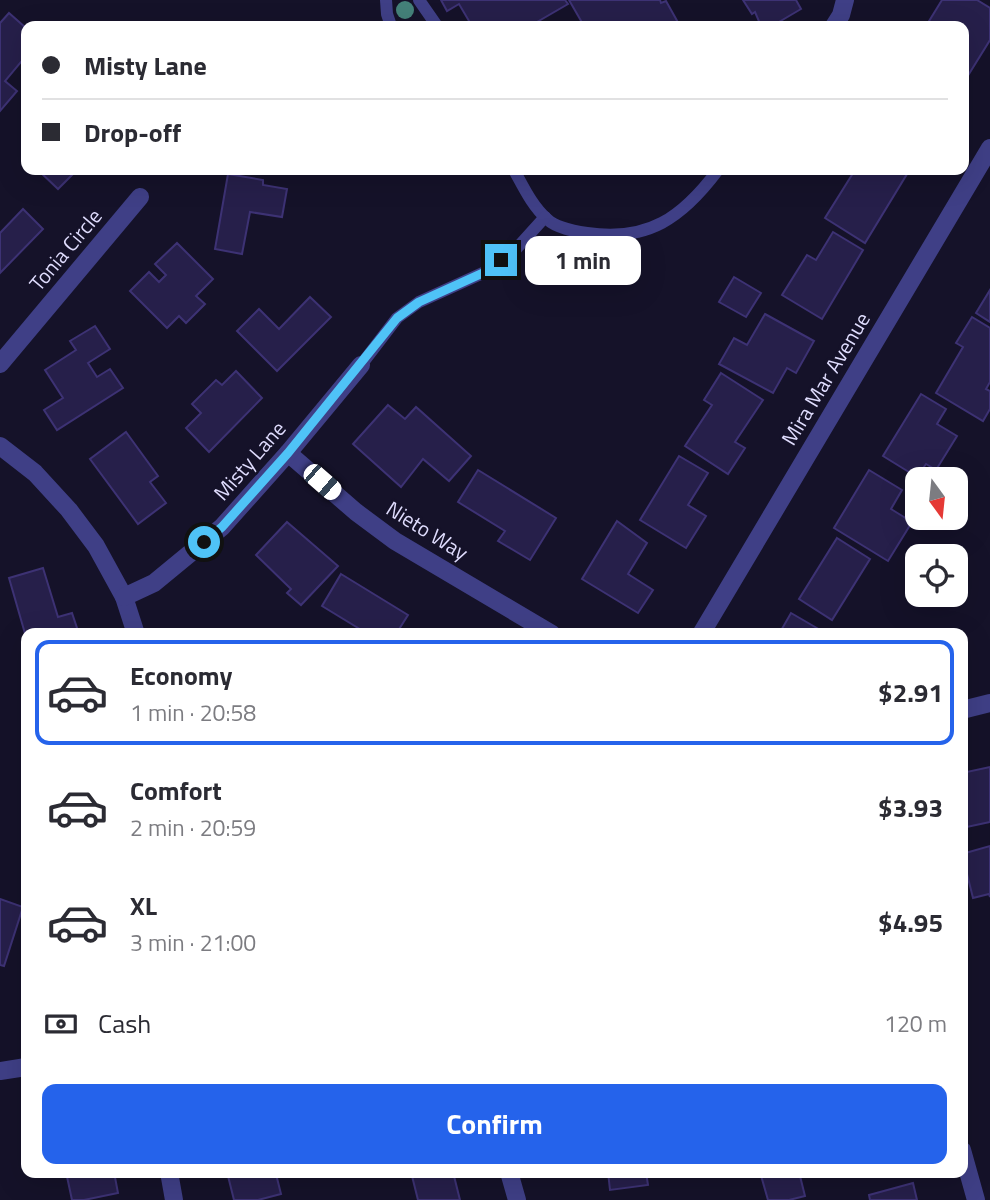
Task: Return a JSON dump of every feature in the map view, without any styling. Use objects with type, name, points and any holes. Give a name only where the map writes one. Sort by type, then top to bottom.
[{"type":"street","points":[[837,21],[845,0]]},
{"type":"street","name":"Mira Mar Avenue","points":[[705,628],[990,148]]},
{"type":"street","name":"Tonia Circle","points":[[0,364],[140,197]]},
{"type":"street","name":"Misty Lane","points":[[124,597],[154,583],[213,535],[288,453],[361,365]]},
{"type":"street","points":[[0,446],[35,473],[69,510],[96,546],[124,597],[134,628]]},
{"type":"street","name":"Nieto Way","points":[[288,453],[356,512],[395,541],[542,628]]},
{"type":"street","points":[[968,708],[990,702]]},
{"type":"street","points":[[0,1070],[21,1068]]},
{"type":"street","points":[[968,1171],[976,1200]]},
{"type":"street","points":[[170,1178],[174,1200]]},
{"type":"street","points":[[511,1178],[517,1200]]},
{"type":"lane","points":[[386,0],[389,21]]},
{"type":"lane","points":[[419,0],[434,21]]},
{"type":"lane","points":[[517,175],[545,217],[572,230],[619,236],[652,230],[679,212],[714,175]]},
{"type":"lane","points":[[361,365],[397,318],[419,302],[485,272],[517,248],[545,217]]},
{"type":"building","points":[[441,0],[565,0],[568,4],[539,21],[469,21],[459,4],[447,11]]},
{"type":"building","points":[[569,0],[666,1],[677,21],[581,21]]},
{"type":"building","points":[[743,0],[796,0],[801,9],[781,21],[759,21],[755,12],[752,14]]},
{"type":"building","points":[[942,0],[977,0],[990,8],[990,40],[969,74],[969,21],[929,21]]},
{"type":"building","points":[[9,13],[21,24],[21,62],[5,81],[17,91],[0,111],[0,23]]},
{"type":"building","points":[[43,175],[72,175],[58,189]]},
{"type":"building","points":[[228,175],[263,180],[263,185],[287,189],[282,217],[250,212],[242,254],[215,249]]},
{"type":"building","points":[[852,175],[906,175],[865,243],[825,218]]},
{"type":"building","points":[[23,209],[43,229],[0,273],[0,233]]},
{"type":"building","points":[[833,232],[863,250],[822,319],[782,295],[807,255],[816,260]]},
{"type":"building","points":[[177,243],[213,279],[196,296],[205,304],[186,323],[179,316],[167,328],[130,291],[149,272],[159,282],[166,275],[155,264]]},
{"type":"building","points":[[734,277],[761,293],[746,317],[719,302]]},
{"type":"building","points":[[990,290],[990,322],[976,313]]},
{"type":"building","points":[[310,297],[331,317],[277,371],[237,331],[259,309],[279,329]]},
{"type":"building","points":[[765,314],[814,341],[796,373],[787,368],[773,393],[719,364],[734,338],[747,345]]},
{"type":"building","points":[[972,317],[990,328],[990,382],[986,389],[990,391],[990,409],[983,421],[936,393],[963,347],[956,343]]},
{"type":"building","points":[[95,326],[110,349],[88,363],[97,377],[110,369],[123,388],[57,430],[44,410],[63,398],[45,370],[76,350],[70,341]]},
{"type":"building","points":[[236,371],[262,398],[209,452],[186,428],[201,413],[192,404],[216,380],[222,385]]},
{"type":"building","points":[[721,373],[763,400],[735,442],[745,448],[728,474],[685,446],[712,405],[704,400]]},
{"type":"building","points":[[921,394],[946,409],[937,424],[957,436],[938,467],[926,464],[924,467],[905,467],[905,470],[883,456]]},
{"type":"building","points":[[388,405],[405,419],[416,407],[471,456],[449,481],[423,459],[401,487],[353,444]]},
{"type":"building","points":[[126,432],[158,476],[150,482],[166,503],[138,524],[90,459]]},
{"type":"building","points":[[679,456],[708,473],[688,505],[706,516],[686,548],[640,520]]},
{"type":"building","points":[[478,470],[556,518],[530,560],[498,541],[505,531],[458,502]]},
{"type":"building","points":[[869,470],[902,490],[891,509],[905,518],[907,530],[888,561],[834,528]]},
{"type":"building","points":[[617,521],[647,543],[628,574],[653,590],[638,613],[582,579]]},
{"type":"building","points":[[287,522],[338,566],[301,605],[287,593],[291,589],[256,555]]},
{"type":"building","points":[[837,538],[870,559],[832,620],[799,599]]},
{"type":"building","points":[[43,568],[58,617],[72,613],[77,628],[23,628],[9,578]]},
{"type":"building","points":[[341,574],[408,615],[400,628],[358,628],[322,606]]},
{"type":"building","points":[[791,613],[817,628],[782,628]]},
{"type":"building","points":[[990,767],[990,822],[968,827],[968,772]]},
{"type":"building","points":[[990,846],[990,897],[989,894],[973,898],[968,878],[968,852]]},
{"type":"building","points":[[0,899],[21,906],[21,913],[4,966],[0,965]]},
{"type":"building","points":[[67,1178],[115,1178],[118,1193],[72,1200]]},
{"type":"building","points":[[228,1178],[277,1178],[281,1194],[258,1200],[234,1200]]},
{"type":"building","points":[[412,1178],[454,1178],[460,1200],[418,1200]]},
{"type":"building","points":[[609,1178],[647,1178],[648,1185],[610,1190]]},
{"type":"building","points":[[762,1178],[800,1178],[805,1196],[789,1200],[768,1200]]},
{"type":"building","points":[[913,1183],[917,1200],[870,1200],[869,1195]]},
{"type":"route","points":[[204,542],[222,527],[288,453],[397,318],[419,302],[485,272],[501,260]]}]
